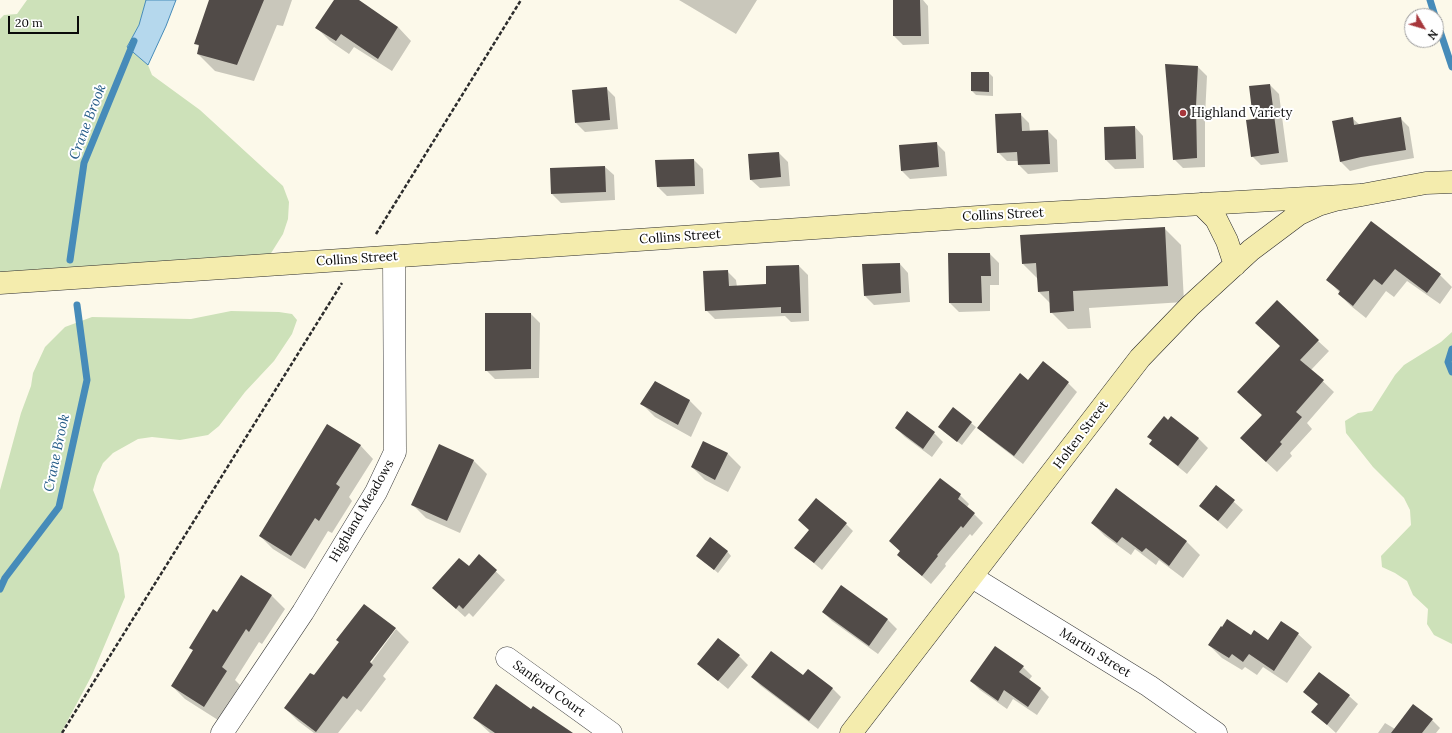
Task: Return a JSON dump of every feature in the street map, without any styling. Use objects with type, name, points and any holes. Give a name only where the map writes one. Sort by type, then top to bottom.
[{"type":"main road","points":[[1360,195],[1426,183],[1452,182]]},
{"type":"main road","name":"Collins Street","points":[[0,283],[993,216],[1360,195]]},
{"type":"main road","name":"Holten Street","points":[[851,733],[1140,358],[1190,306],[1235,265],[1299,214],[1318,205],[1360,195]]},
{"type":"main road","points":[[1201,204],[1216,219],[1227,241],[1235,265]]},
{"type":"street","name":"Highland Meadows","points":[[222,733],[303,612],[376,492],[395,452],[394,257]]},
{"type":"street","name":"Martin Street","points":[[972,577],[1149,686],[1216,733]]},
{"type":"street","name":"Sanford Court","points":[[507,658],[611,733]]},
{"type":"path","points":[[62,733],[357,259],[374,237],[521,0]]},
{"type":"green space","points":[[27,0],[146,0],[139,25],[127,47],[148,65],[152,75],[200,110],[283,186],[289,202],[288,219],[283,234],[268,258],[0,281],[0,19],[4,15],[17,14]]},
{"type":"green space","points":[[231,311],[279,312],[292,314],[297,320],[292,334],[274,361],[245,392],[219,426],[208,435],[180,440],[152,437],[138,439],[113,453],[103,463],[93,490],[119,554],[125,597],[92,675],[61,733],[0,733],[0,490],[21,413],[31,386],[33,373],[45,347],[65,327],[92,317],[191,319]]},
{"type":"green space","points":[[1452,332],[1452,644],[1434,635],[1427,624],[1428,609],[1413,595],[1407,581],[1382,567],[1381,556],[1411,525],[1410,510],[1404,498],[1373,467],[1346,433],[1345,421],[1358,413],[1372,411],[1395,375],[1404,365],[1441,342]]},
{"type":"water","points":[[146,0],[176,0],[148,65],[127,47],[139,25]]},
{"type":"building","points":[[209,0],[264,0],[237,65],[197,54],[199,45],[194,44]]},
{"type":"building","points":[[334,0],[359,0],[398,27],[378,59],[341,34],[336,41],[315,28]]},
{"type":"building","points":[[893,0],[920,0],[921,36],[893,36]]},
{"type":"building","name":"Highland Variety","points":[[1165,64],[1198,66],[1196,106],[1197,158],[1173,160]]},
{"type":"building","points":[[971,72],[989,72],[989,92],[971,91]]},
{"type":"building","points":[[1270,84],[1279,153],[1251,157],[1246,120],[1253,119],[1249,86]]},
{"type":"building","points":[[607,87],[610,120],[575,123],[572,90]]},
{"type":"building","points":[[1021,113],[1022,131],[1048,130],[1050,164],[1018,165],[1017,152],[997,153],[995,114]]},
{"type":"building","points":[[1353,117],[1354,125],[1401,117],[1406,150],[1340,162],[1332,121]]},
{"type":"building","points":[[1135,126],[1136,159],[1105,160],[1104,127]]},
{"type":"building","points":[[937,142],[939,167],[901,171],[899,145]]},
{"type":"building","points":[[779,152],[781,177],[750,180],[748,154]]},
{"type":"building","points":[[694,159],[695,186],[657,187],[655,160]]},
{"type":"building","points":[[605,166],[606,192],[551,194],[550,168]]},
{"type":"building","points":[[1371,221],[1441,274],[1427,293],[1395,269],[1382,285],[1374,279],[1353,306],[1338,294],[1340,291],[1326,280]]},
{"type":"building","points":[[1165,227],[1168,286],[1073,291],[1074,311],[1050,313],[1049,291],[1038,292],[1036,263],[1022,264],[1020,235]]},
{"type":"building","points":[[948,253],[990,253],[991,276],[981,276],[982,303],[949,303]]},
{"type":"building","points":[[900,263],[901,293],[864,296],[862,264]]},
{"type":"building","points":[[799,265],[801,313],[781,313],[781,307],[705,311],[703,271],[728,270],[729,286],[766,284],[766,266]]},
{"type":"building","points":[[1277,300],[1319,340],[1300,360],[1324,380],[1296,412],[1302,417],[1280,442],[1282,444],[1266,462],[1240,438],[1262,415],[1237,392],[1280,346],[1255,323]]},
{"type":"building","points":[[485,313],[531,313],[531,369],[485,371]]},
{"type":"building","points":[[1043,361],[1069,382],[1014,456],[977,428],[1020,373],[1028,380]]},
{"type":"building","points":[[655,381],[690,400],[678,425],[640,404]]},
{"type":"building","points":[[953,407],[972,422],[957,442],[938,427]]},
{"type":"building","points":[[907,411],[935,432],[923,449],[895,428]]},
{"type":"building","points":[[1164,416],[1168,420],[1171,416],[1199,438],[1178,466],[1149,444],[1152,440],[1147,437]]},
{"type":"building","points":[[327,424],[361,445],[336,484],[340,487],[319,521],[315,518],[291,556],[259,536]]},
{"type":"building","points":[[703,441],[728,453],[715,480],[691,467]]},
{"type":"building","points":[[439,444],[474,460],[447,521],[411,505]]},
{"type":"building","points":[[940,478],[961,494],[958,499],[975,513],[963,528],[961,526],[922,576],[897,555],[900,551],[889,541]]},
{"type":"building","points":[[1216,485],[1235,500],[1218,521],[1199,506]]},
{"type":"building","points":[[1116,488],[1187,541],[1169,566],[1146,548],[1142,552],[1122,537],[1117,543],[1091,523]]},
{"type":"building","points":[[816,498],[847,523],[814,563],[794,548],[809,530],[798,520]]},
{"type":"building","points":[[710,537],[728,551],[714,570],[696,556]]},
{"type":"building","points":[[479,554],[497,570],[463,609],[459,605],[456,609],[432,588],[459,558],[469,566]]},
{"type":"building","points":[[241,575],[272,595],[249,632],[246,629],[222,667],[227,671],[204,707],[171,686],[193,650],[189,648],[213,609],[217,612]]},
{"type":"building","points":[[841,585],[888,619],[869,646],[822,612]]},
{"type":"building","points":[[364,604],[396,628],[370,662],[373,665],[347,699],[343,696],[316,732],[284,708],[310,673],[314,675],[339,642],[336,640]]},
{"type":"building","points":[[1227,619],[1251,635],[1254,630],[1268,640],[1281,621],[1299,633],[1274,671],[1249,654],[1243,662],[1232,654],[1229,658],[1208,645]]},
{"type":"building","points":[[718,638],[740,655],[718,681],[697,664]]},
{"type":"building","points":[[995,646],[1024,666],[1019,672],[1041,688],[1028,707],[1004,690],[998,701],[970,681]]},
{"type":"building","points":[[771,651],[803,675],[808,669],[833,688],[809,721],[751,677]]},
{"type":"building","points":[[1319,672],[1350,695],[1327,725],[1311,712],[1318,704],[1303,692]]},
{"type":"building","points":[[496,684],[531,709],[533,706],[573,733],[495,733],[473,718]]},
{"type":"building","points":[[1413,704],[1433,719],[1422,733],[1391,733]]},
{"type":"waterway","points":[[1430,0],[1432,8]]},
{"type":"waterway","name":"Crane Brook","points":[[70,260],[84,163],[134,41]]},
{"type":"waterway","points":[[1444,43],[1452,67]]},
{"type":"waterway","name":"Crane Brook","points":[[0,589],[5,578],[59,507],[87,380],[77,305]]},
{"type":"waterway","points":[[1452,349],[1448,362],[1452,372]]},
{"type":"place","name":"Highland Variety","points":[[1183,113]]}]
